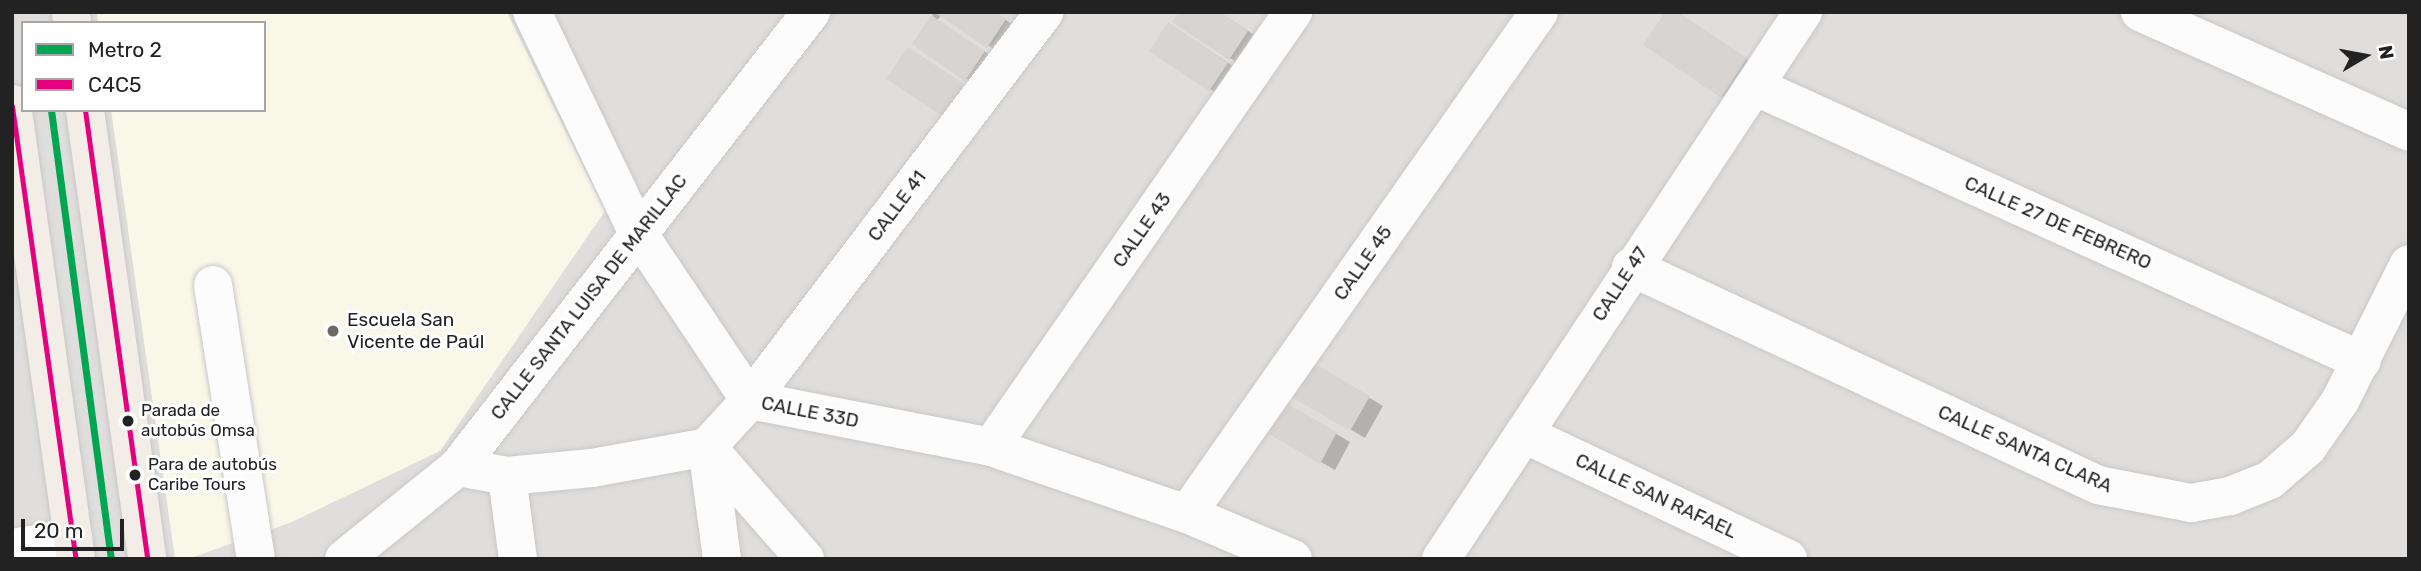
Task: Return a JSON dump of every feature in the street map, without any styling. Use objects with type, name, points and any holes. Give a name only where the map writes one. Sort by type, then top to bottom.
[{"type":"main road","points":[[12,104],[27,300],[74,548]]},
{"type":"main road","points":[[85,112],[147,559]]},
{"type":"street","name":"CALLE SANTA LUISA DE MARILLAC","points":[[344,559],[458,467],[811,12]]},
{"type":"street","name":"CALLE 41","points":[[707,447],[750,400],[1044,12]]},
{"type":"street","name":"CALLE 43","points":[[991,447],[1293,12]]},
{"type":"street","name":"CALLE 45","points":[[1187,514],[1539,12]]},
{"type":"street","name":"CALLE 47","points":[[1441,559],[1631,267],[1803,12]]},
{"type":"street","points":[[2140,12],[2409,132]]},
{"type":"street","name":"CALLE 33D","points":[[545,20],[638,233],[750,400],[991,447],[1187,514],[1293,559]]},
{"type":"street","name":"CALLE 27 DE FEBRERO","points":[[1754,86],[2362,361]]},
{"type":"street","name":"CALLE SANTA CLARA","points":[[1631,267],[2098,485],[2191,503],[2230,496],[2270,480],[2308,447],[2362,361],[2409,264]]},
{"type":"street","points":[[214,285],[256,559]]},
{"type":"street","name":"CALLE SAN RAFAEL","points":[[1524,434],[1788,559]]},
{"type":"street","points":[[458,467],[507,476],[593,468],[707,447]]},
{"type":"street","points":[[707,447],[722,559]]},
{"type":"street","points":[[707,447],[805,559]]},
{"type":"street","points":[[507,476],[518,559]]},
{"type":"street","points":[[12,548],[74,548]]},
{"type":"shaded area","points":[[12,12],[2409,12],[2409,559],[12,559]]},
{"type":"shaded area","name":"Escuela San Vicente de Paúl","points":[[97,12],[507,12],[605,211],[440,451],[292,522],[188,559],[175,559],[111,112],[266,112],[266,21],[98,21]]},
{"type":"building","points":[[934,12],[995,12],[1006,19],[987,48]]},
{"type":"building","points":[[1179,12],[1220,12],[1248,31],[1229,60],[1172,22]]},
{"type":"building","points":[[1665,12],[1678,12],[1747,58],[1721,98],[1643,45]]},
{"type":"building","points":[[931,15],[985,51],[965,81],[912,44]]},
{"type":"building","points":[[1168,22],[1228,63],[1209,91],[1149,51]]},
{"type":"building","points":[[908,47],[964,84],[943,116],[886,79]]},
{"type":"building","points":[[1310,361],[1370,396],[1350,431],[1290,396]]},
{"type":"building","points":[[1284,402],[1337,432],[1320,464],[1267,433]]},
{"type":"metro line","name":"2","points":[[51,112],[111,559]]},
{"type":"transit line","name":"C4C5","points":[[12,106],[76,559]]},
{"type":"transit line","name":"C4C5","points":[[85,112],[147,559]]},
{"type":"place","name":"Escuela San Vicente de Paúl","points":[[333,331]]},
{"type":"place","name":"Parada de autobús Omsa","points":[[128,421]]},
{"type":"place","name":"Para de autobús Caribe Tours","points":[[135,475]]}]
